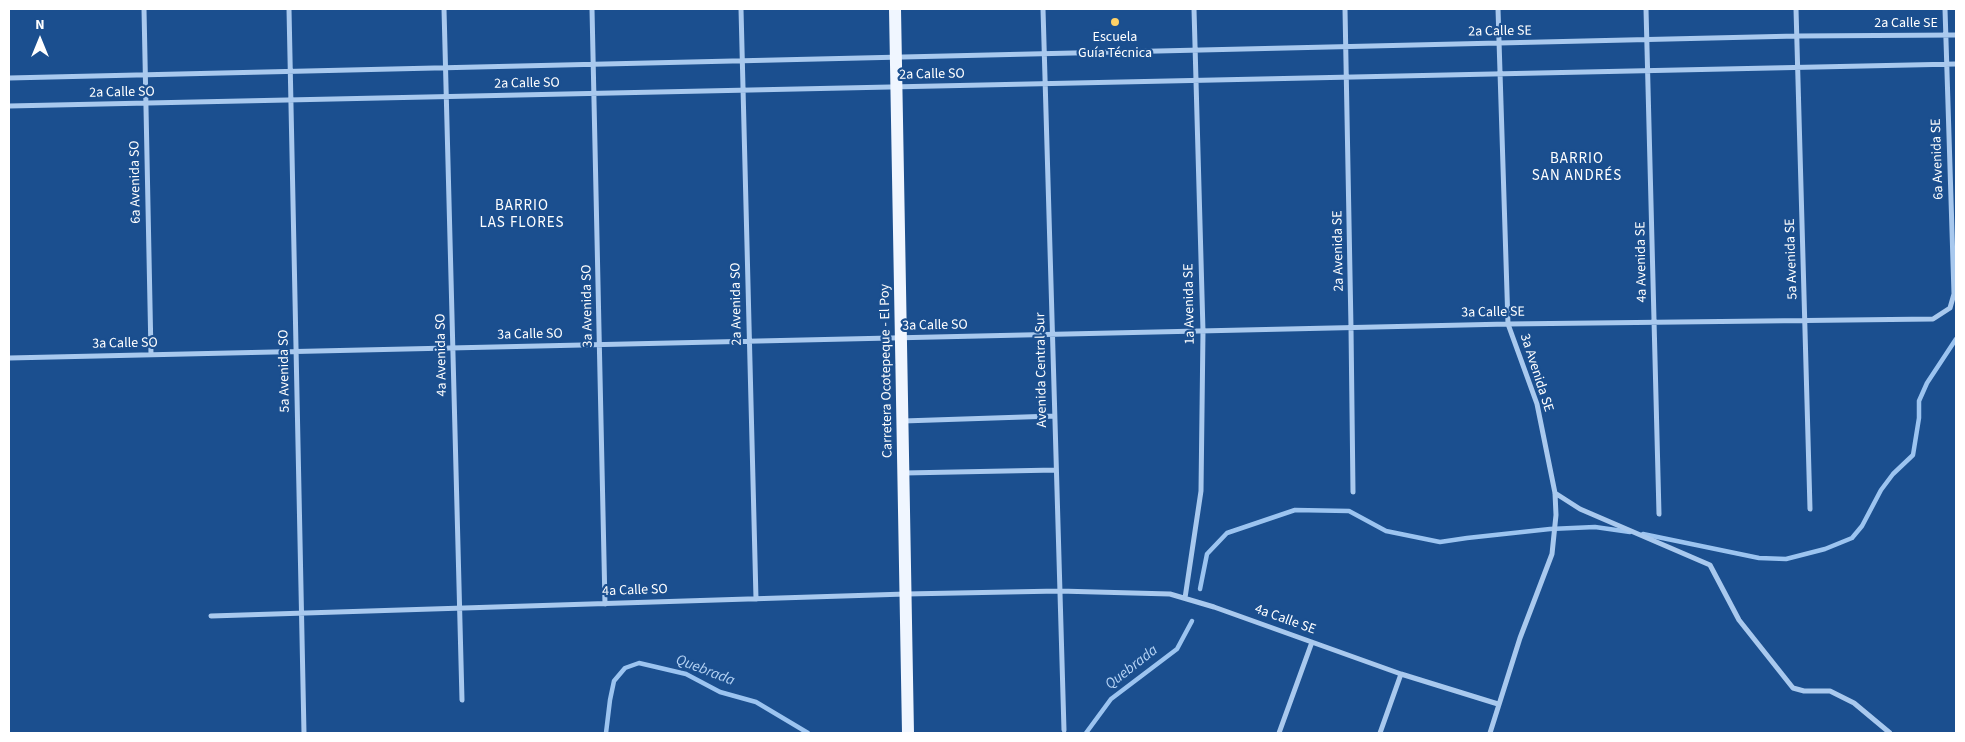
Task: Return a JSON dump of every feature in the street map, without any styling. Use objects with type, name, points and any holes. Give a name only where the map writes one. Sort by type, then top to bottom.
[{"type":"main road","name":"Carretera Ocotepeque - El Poy","points":[[895,9],[908,733]]},
{"type":"street","name":"6a Avenida SO","points":[[144,9],[151,354]]},
{"type":"street","name":"5a Avenida SO","points":[[289,9],[304,733]]},
{"type":"street","name":"4a Avenida SO","points":[[444,9],[462,700]]},
{"type":"street","name":"3a Avenida SO","points":[[592,9],[605,604]]},
{"type":"street","name":"2a Avenida SO","points":[[741,9],[756,599]]},
{"type":"street","name":"Avenida Central Sur","points":[[1043,9],[1064,730]]},
{"type":"street","name":"1a Avenida SE","points":[[1186,598],[1201,491],[1203,331],[1194,9]]},
{"type":"street","name":"2a Avenida SE","points":[[1344,9],[1353,492]]},
{"type":"street","name":"3a Avenida SE","points":[[1490,733],[1520,638],[1552,554],[1556,533],[1556,493],[1537,404],[1508,324],[1498,9]]},
{"type":"street","name":"4a Avenida SE","points":[[1646,9],[1659,514]]},
{"type":"street","name":"5a Avenida SE","points":[[1796,9],[1810,509]]},
{"type":"street","name":"6a Avenida SE","points":[[1933,319],[1950,308],[1954,294],[1945,9]]},
{"type":"street","name":"2a Calle SE","points":[[1045,54],[1797,36],[1956,35]]},
{"type":"street","name":"2a Calle SO","points":[[9,78],[1045,54]]},
{"type":"street","points":[[1046,84],[1956,64]]},
{"type":"street","name":"2a Calle SO","points":[[9,106],[1046,84]]},
{"type":"street","name":"3a Calle SE","points":[[1052,334],[1508,324],[1933,319]]},
{"type":"street","name":"3a Calle SO","points":[[9,358],[1052,334]]},
{"type":"street","points":[[903,421],[1054,416]]},
{"type":"street","points":[[904,474],[1056,470]]},
{"type":"street","points":[[1556,493],[1580,508],[1710,564],[1739,620],[1793,688],[1804,691],[1830,691],[1854,703],[1890,733]]},
{"type":"street","name":"4a Calle SE","points":[[1059,591],[1170,594],[1186,598],[1401,674],[1498,704]]},
{"type":"street","name":"4a Calle SO","points":[[211,616],[906,594],[1059,591]]},
{"type":"street","points":[[1279,733],[1312,642]]},
{"type":"street","points":[[1380,733],[1401,674]]},
{"type":"waterway","points":[[1643,534],[1759,558],[1786,559],[1825,549],[1852,538],[1862,526],[1881,490],[1893,474],[1913,455],[1919,418],[1919,401],[1927,383],[1956,339]]},
{"type":"waterway","points":[[1200,589],[1207,554],[1227,533],[1295,510],[1349,511],[1386,531],[1440,542],[1550,529],[1595,527],[1630,532]]},
{"type":"waterway","name":"Quebrada","points":[[1086,733],[1111,699],[1177,649],[1192,621]]},
{"type":"waterway","name":"Quebrada","points":[[606,733],[614,681],[625,668],[639,663],[686,674],[720,692],[756,702],[808,733]]},
{"type":"place","name":"Escuela Guía Técnica","points":[[1115,22]]},
{"type":"district","name":"BARRIO SAN ANDRÉS","points":[[1577,168]]},
{"type":"district","name":"BARRIO LAS FLORES","points":[[522,216]]}]
